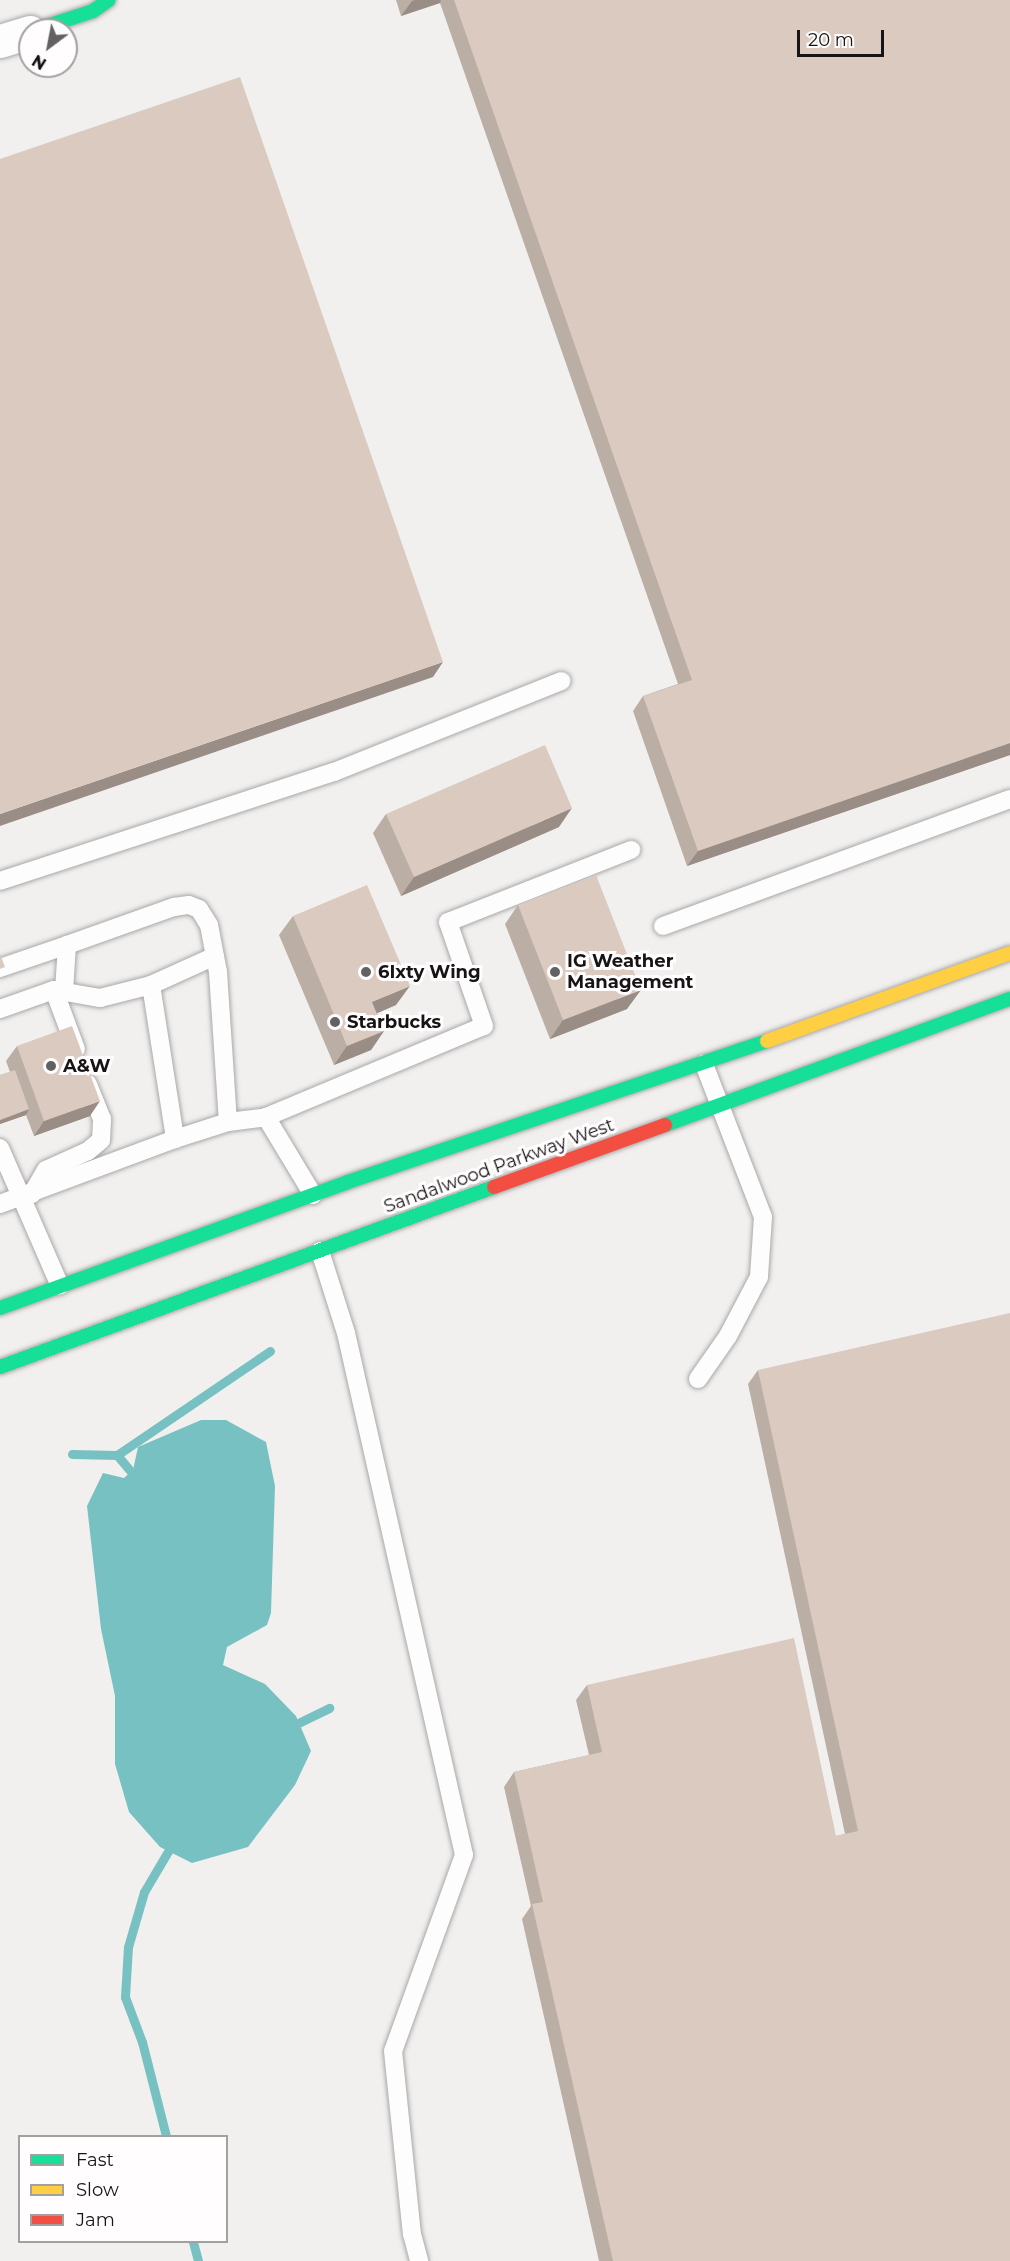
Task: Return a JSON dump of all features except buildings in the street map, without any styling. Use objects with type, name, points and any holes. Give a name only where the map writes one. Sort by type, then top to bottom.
[{"type":"main road","points":[[72,18],[93,11],[109,0]]},
{"type":"main road","name":"Sandalwood Parkway West","points":[[0,1308],[313,1195],[704,1064],[1010,953]]},
{"type":"main road","name":"Sandalwood Parkway West","points":[[0,1367],[1010,999]]},
{"type":"street","points":[[0,42],[18,36]]},
{"type":"lane","points":[[0,881],[333,772],[562,681]]},
{"type":"lane","points":[[663,926],[1010,799]]},
{"type":"lane","points":[[0,1204],[25,1197],[175,1139],[228,1122],[266,1117],[484,1026],[448,922],[631,850]]},
{"type":"lane","points":[[0,968],[189,905],[205,915],[214,956],[228,1122]]},
{"type":"lane","points":[[25,1197],[46,1170],[97,1146],[103,1131],[59,991],[67,945]]},
{"type":"lane","points":[[0,1009],[59,991],[112,997],[151,985],[214,956]]},
{"type":"lane","points":[[151,985],[175,1139]]},
{"type":"lane","points":[[698,1379],[728,1336],[759,1277],[762,1217],[704,1064]]},
{"type":"lane","points":[[266,1117],[313,1195]]},
{"type":"lane","points":[[0,1150],[25,1197],[60,1286]]},
{"type":"lane","points":[[320,1251],[346,1333],[464,1855],[393,2050],[412,2234],[419,2261]]},
{"type":"water","points":[[201,1420],[226,1420],[266,1442],[275,1486],[271,1613],[267,1625],[227,1647],[223,1665],[265,1684],[296,1716],[311,1751],[295,1785],[248,1847],[192,1863],[160,1847],[129,1812],[115,1764],[115,1696],[101,1629],[87,1506],[103,1473],[124,1478],[133,1470],[138,1447]]},
{"type":"waterway","points":[[117,1455],[270,1351]]},
{"type":"waterway","points":[[72,1454],[117,1455],[138,1480]]},
{"type":"waterway","points":[[288,1728],[329,1708]]},
{"type":"waterway","points":[[166,2135],[142,2042],[125,1997],[128,1947],[144,1892],[174,1841]]},
{"type":"waterway","points":[[193,2243],[198,2261]]},
{"type":"traffic: fast","points":[[72,18],[93,11],[109,0]]},
{"type":"traffic: fast","points":[[665,1125],[1010,999]]},
{"type":"traffic: fast","points":[[0,1308],[348,1182],[767,1041]]},
{"type":"traffic: fast","points":[[0,1367],[494,1187]]},
{"type":"traffic: slow","points":[[767,1041],[1010,953]]},
{"type":"traffic: jam","points":[[494,1187],[665,1125]]},
{"type":"place","name":"6Ixty Wing","points":[[366,972]]},
{"type":"place","name":"IG Weather Management","points":[[555,972]]},
{"type":"place","name":"Starbucks","points":[[335,1022]]},
{"type":"place","name":"A&W","points":[[51,1066]]}]
